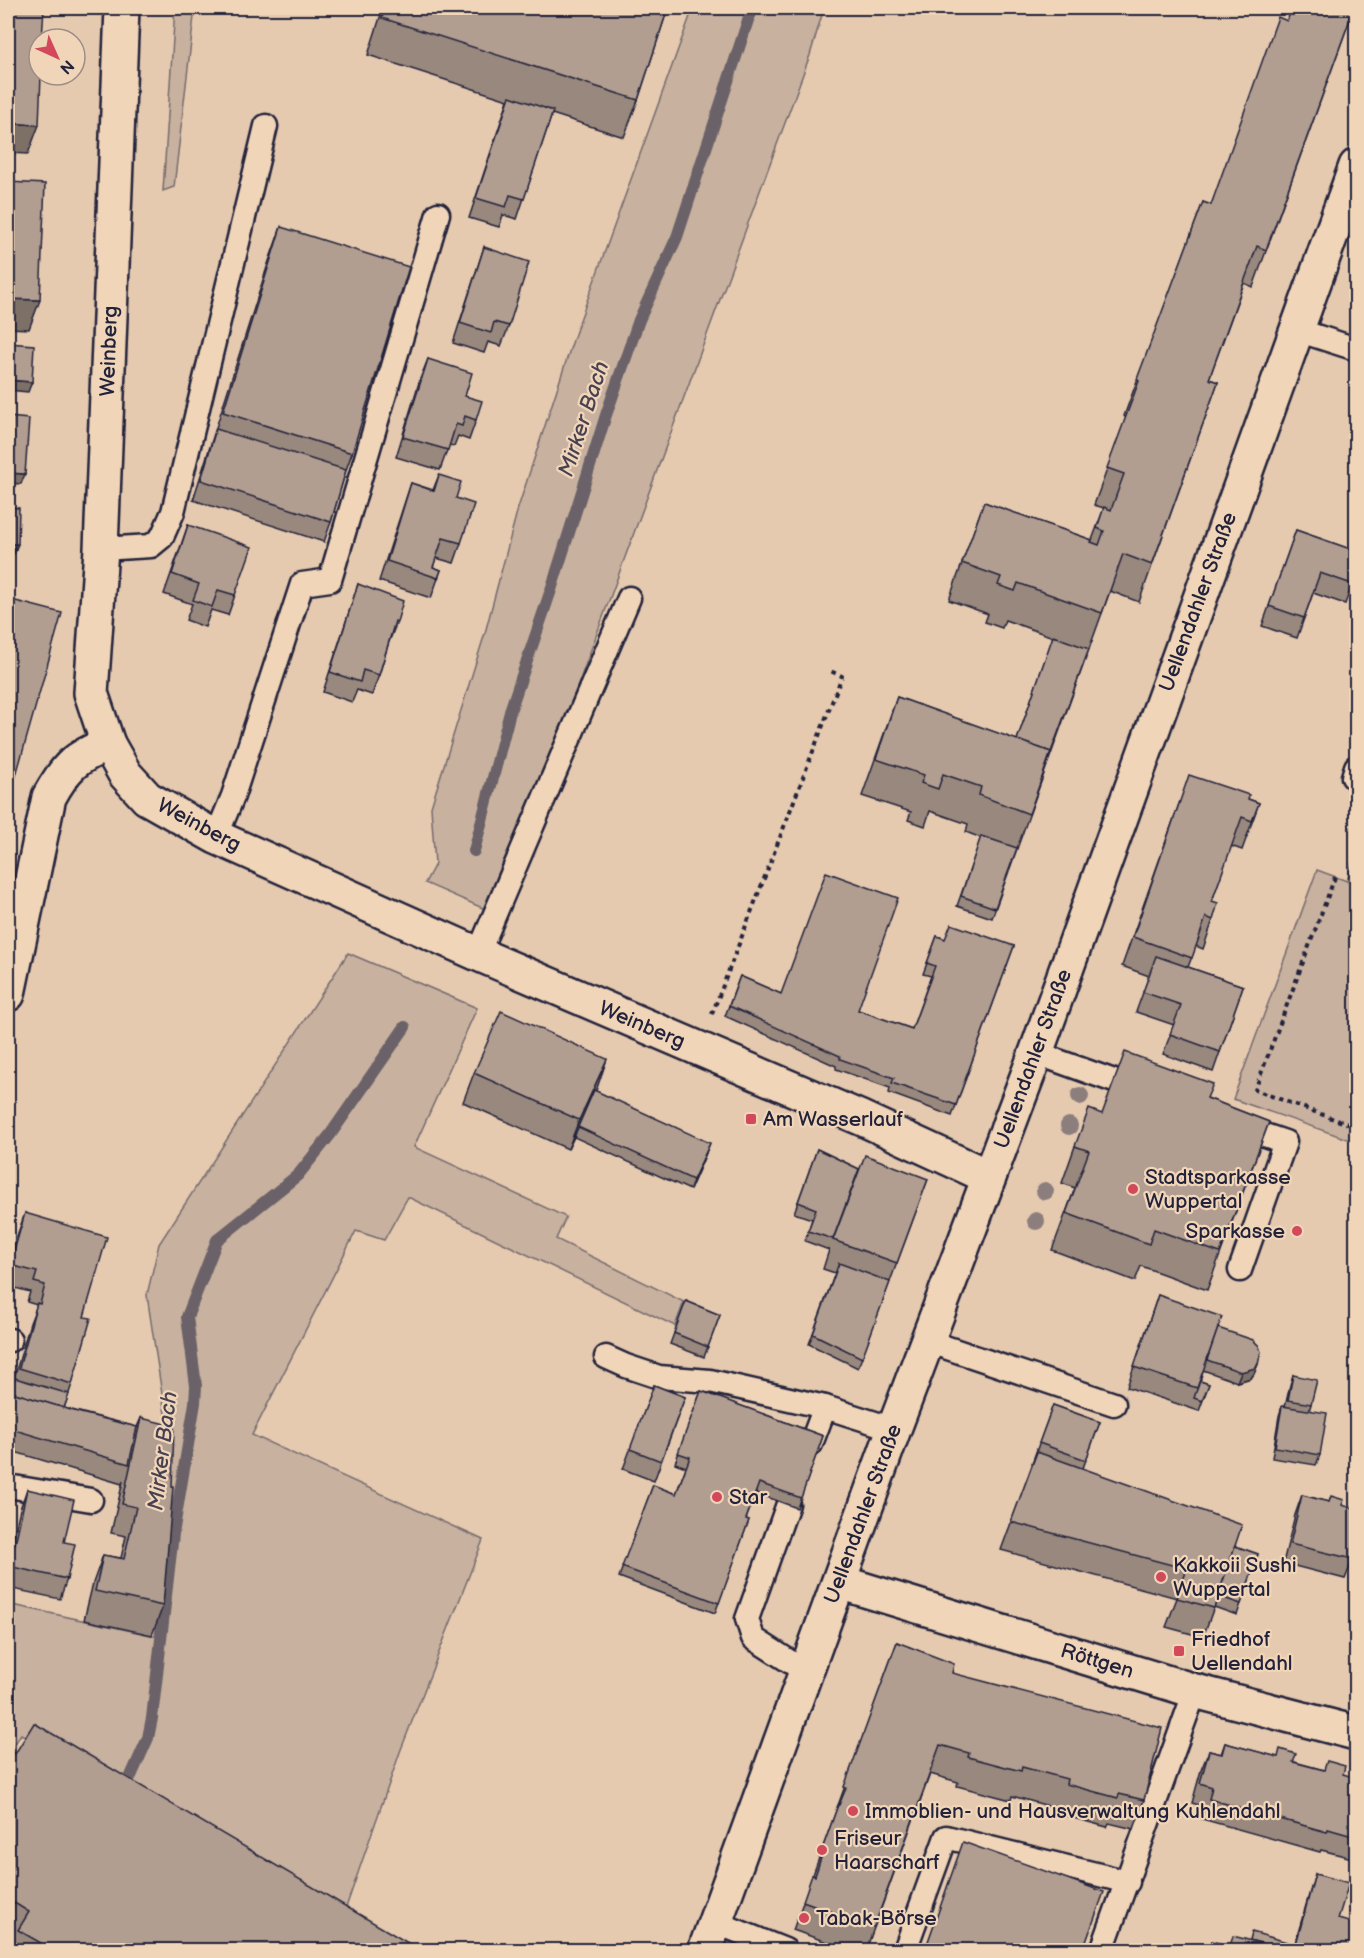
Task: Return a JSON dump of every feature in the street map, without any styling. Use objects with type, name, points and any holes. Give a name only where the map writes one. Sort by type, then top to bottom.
[{"type":"street","name":"Weinberg","points":[[122,8],[101,549],[91,693],[108,744],[125,774],[147,798],[216,837],[478,954],[861,1118],[989,1176]]},
{"type":"street","name":"Uellendahler Straße","points":[[710,1936],[894,1429],[1036,1053],[1356,166]]},
{"type":"street","points":[[8,994],[49,797],[61,774],[83,754],[108,744]]},
{"type":"street","name":"Röttgen","points":[[838,1582],[1195,1691],[1356,1732]]},
{"type":"lane","points":[[101,549],[151,546],[162,537],[173,512],[266,126]]},
{"type":"lane","points":[[216,837],[232,796],[302,584],[330,580],[438,214]]},
{"type":"lane","points":[[1297,330],[1356,349]]},
{"type":"lane","points":[[478,954],[628,598]]},
{"type":"lane","points":[[1036,1053],[1166,1100]]},
{"type":"lane","points":[[1220,1119],[1285,1142],[1240,1270]]},
{"type":"lane","points":[[927,1341],[1114,1404]]},
{"type":"lane","points":[[606,1357],[659,1377],[710,1381],[825,1407],[894,1429]]},
{"type":"lane","points":[[811,1444],[825,1407]]},
{"type":"lane","points":[[8,1486],[92,1500]]},
{"type":"lane","points":[[788,1504],[747,1618],[753,1638],[806,1672]]},
{"type":"lane","points":[[1102,1950],[1195,1691]]},
{"type":"lane","points":[[904,1950],[946,1837],[1128,1882]]},
{"type":"lane","points":[[710,1936],[785,1950]]},
{"type":"path","points":[[698,1049],[842,676],[828,670]]},
{"type":"path","points":[[1335,877],[1255,1090],[1356,1127]]},
{"type":"shaded area","points":[[175,8],[195,8],[174,187],[163,191]]},
{"type":"shaded area","points":[[693,8],[824,8],[810,55],[494,913],[425,883],[435,864],[431,807],[485,633],[518,508],[575,334]]},
{"type":"shaded area","points":[[1354,857],[1356,858],[1356,1142],[1233,1099],[1317,870],[1347,881]]},
{"type":"shaded area","points":[[348,953],[477,1008],[414,1147],[566,1217],[556,1239],[684,1302],[675,1326],[408,1197],[384,1240],[356,1231],[252,1435],[483,1540],[400,1752],[342,1919],[21,1734],[8,1755],[8,1604],[155,1636],[171,1454],[147,1295],[159,1244]]},
{"type":"building","points":[[8,8],[44,8],[43,27],[27,27],[27,87],[41,87],[39,125],[8,123]]},
{"type":"building","points":[[385,8],[668,8],[638,100],[382,18]]},
{"type":"building","points":[[1292,8],[1354,8],[1266,250],[1257,246],[1209,379],[1218,382],[1152,565],[1123,554],[1102,613],[1018,583],[1015,591],[998,585],[1001,577],[962,563],[984,502],[1092,540],[1091,542],[1099,545],[1104,531],[1097,528],[1104,507],[1111,510],[1124,474],[1107,468],[1139,381],[1137,379],[1203,202],[1211,205],[1278,17],[1287,21]]},
{"type":"building","points":[[510,96],[553,111],[524,199],[510,195],[506,207],[476,198]]},
{"type":"building","points":[[8,182],[45,184],[40,300],[8,299]]},
{"type":"building","points":[[281,227],[409,267],[352,453],[223,412]]},
{"type":"building","points":[[484,247],[529,262],[509,326],[494,322],[491,333],[460,323]]},
{"type":"building","points":[[8,343],[34,345],[32,382],[8,380]]},
{"type":"building","points":[[428,359],[472,373],[465,396],[482,401],[476,420],[465,416],[462,426],[456,424],[448,450],[403,437]]},
{"type":"building","points":[[8,417],[29,419],[25,474],[8,473]]},
{"type":"building","points":[[216,429],[346,470],[331,522],[201,480]]},
{"type":"building","points":[[439,475],[461,482],[456,498],[474,504],[461,543],[443,538],[433,567],[441,570],[438,578],[387,561],[411,483],[434,491]]},
{"type":"building","points":[[8,507],[19,508],[18,544],[8,544]]},
{"type":"building","points":[[188,525],[252,547],[235,595],[218,590],[212,607],[193,600],[199,584],[172,574]]},
{"type":"building","points":[[1296,530],[1356,551],[1356,572],[1352,584],[1320,573],[1304,618],[1269,606]]},
{"type":"building","points":[[358,584],[403,601],[379,675],[363,670],[360,682],[330,672]]},
{"type":"building","points":[[8,599],[62,613],[11,793],[8,792]]},
{"type":"building","points":[[1053,636],[1089,649],[1051,752],[1017,740]]},
{"type":"building","points":[[897,697],[1051,752],[1029,814],[979,795],[981,787],[943,774],[938,789],[921,783],[924,775],[876,759]]},
{"type":"building","points":[[1189,775],[1249,795],[1248,799],[1259,803],[1252,821],[1242,817],[1212,901],[1218,903],[1213,920],[1206,917],[1192,958],[1133,937]]},
{"type":"building","points":[[981,836],[1017,848],[995,908],[961,896]]},
{"type":"building","points":[[826,872],[898,898],[858,1010],[912,1029],[935,966],[927,963],[937,936],[945,939],[951,924],[1014,946],[956,1105],[892,1083],[894,1078],[840,1059],[840,1056],[729,1006],[740,976],[781,994]]},
{"type":"building","points":[[1156,956],[1243,986],[1220,1052],[1170,1034],[1181,1005],[1143,992]]},
{"type":"building","points":[[501,1011],[607,1059],[579,1120],[474,1073]]},
{"type":"building","points":[[1125,1052],[1213,1084],[1207,1098],[1269,1122],[1220,1253],[1154,1229],[1149,1244],[1066,1213],[1089,1151],[1075,1146],[1089,1109],[1102,1114]]},
{"type":"building","points":[[594,1090],[710,1143],[693,1180],[578,1127]]},
{"type":"building","points":[[817,1149],[859,1169],[833,1239],[808,1231],[816,1209],[798,1202]]},
{"type":"building","points":[[865,1155],[928,1179],[897,1263],[833,1240]]},
{"type":"building","points":[[25,1213],[107,1237],[84,1317],[91,1318],[72,1384],[19,1368],[37,1303],[40,1304],[45,1285],[34,1282],[37,1272],[10,1265]]},
{"type":"building","points":[[839,1263],[890,1282],[862,1358],[813,1334]]},
{"type":"building","points":[[1158,1295],[1222,1317],[1197,1388],[1134,1367]]},
{"type":"building","points":[[686,1301],[720,1315],[708,1347],[674,1333]]},
{"type":"building","points":[[1218,1328],[1253,1340],[1259,1346],[1261,1352],[1255,1368],[1241,1372],[1207,1360]]},
{"type":"building","points":[[1293,1375],[1317,1380],[1311,1404],[1288,1400]]},
{"type":"building","points":[[15,1378],[69,1394],[64,1408],[11,1392]]},
{"type":"building","points":[[1200,1381],[1209,1384],[1202,1401],[1194,1398]]},
{"type":"building","points":[[654,1385],[685,1397],[661,1461],[630,1449]]},
{"type":"building","points":[[8,1391],[137,1427],[129,1464],[8,1428]]},
{"type":"building","points":[[701,1391],[823,1436],[801,1498],[759,1483],[746,1519],[749,1520],[719,1603],[622,1567],[653,1485],[676,1494],[690,1457],[678,1453]]},
{"type":"building","points":[[1053,1405],[1100,1422],[1086,1460],[1039,1443]]},
{"type":"building","points":[[1282,1406],[1327,1413],[1320,1455],[1275,1447]]},
{"type":"building","points":[[141,1418],[174,1426],[173,1487],[163,1606],[95,1591],[103,1555],[124,1559],[136,1507],[122,1504]]},
{"type":"building","points":[[1037,1452],[1242,1525],[1214,1608],[1177,1598],[1187,1569],[1011,1522]]},
{"type":"building","points":[[27,1489],[74,1500],[64,1542],[75,1544],[67,1579],[8,1566],[8,1542],[15,1544]]},
{"type":"building","points":[[1302,1495],[1329,1502],[1331,1496],[1344,1500],[1342,1505],[1356,1509],[1356,1543],[1353,1559],[1290,1544]]},
{"type":"building","points":[[1235,1546],[1258,1554],[1241,1604],[1218,1596]]},
{"type":"building","points":[[897,1642],[954,1664],[952,1673],[1162,1728],[1144,1800],[1119,1794],[1118,1798],[1066,1784],[1067,1779],[1022,1767],[1021,1771],[968,1757],[969,1753],[940,1745],[874,1927],[803,1901],[812,1875],[815,1876],[821,1858],[819,1858]]},
{"type":"building","points":[[34,1723],[420,1950],[53,1950],[18,1930],[29,1912],[8,1899],[8,1750],[15,1754]]},
{"type":"building","points":[[1225,1743],[1278,1757],[1280,1749],[1296,1754],[1293,1762],[1324,1770],[1327,1761],[1345,1766],[1343,1774],[1356,1778],[1356,1837],[1328,1829],[1327,1832],[1209,1799],[1212,1787],[1200,1783],[1209,1751],[1222,1754]]},
{"type":"building","points":[[963,1842],[1104,1892],[1083,1950],[925,1950]]},
{"type":"building","points":[[1315,1874],[1349,1883],[1338,1919],[1356,1924],[1356,1950],[1319,1950],[1296,1944]]},
{"type":"building","points":[[1252,1932],[1287,1942],[1285,1950],[1250,1940]]},
{"type":"building","points":[[1233,1936],[1287,1950],[1229,1950]]},
{"type":"building","points":[[1211,1941],[1230,1946],[1228,1950],[1208,1950]]},
{"type":"waterway","name":"Mirker Bach","points":[[474,851],[511,708],[606,415],[639,320],[677,237],[752,8]]},
{"type":"waterway","name":"Mirker Bach","points":[[131,1776],[148,1738],[152,1718],[173,1534],[195,1403],[196,1386],[187,1317],[217,1240],[298,1175],[330,1135],[405,1027]]},
{"type":"place","name":"Am Wasserlauf","points":[[751,1119]]},
{"type":"place","name":"Stadtsparkasse Wuppertal","points":[[1133,1189]]},
{"type":"place","name":"Sparkasse","points":[[1297,1231]]},
{"type":"place","name":"Star","points":[[717,1497]]},
{"type":"place","name":"Kakkoii Sushi Wuppertal","points":[[1161,1577]]},
{"type":"place","name":"Friedhof Uellendahl","points":[[1179,1651]]},
{"type":"place","name":"Immoblien- und Hausverwaltung Kuhlendahl","points":[[853,1811]]},
{"type":"place","name":"Friseur Haarscharf","points":[[822,1850]]},
{"type":"place","name":"Tabak-Börse","points":[[804,1918]]}]
